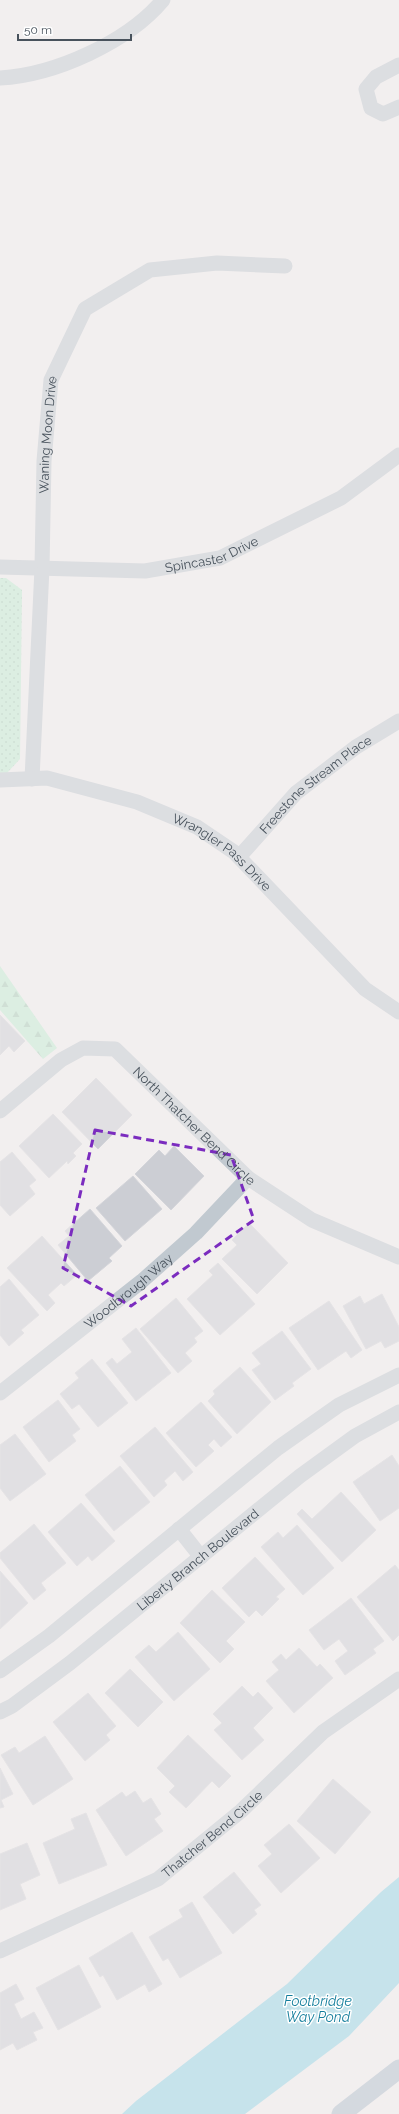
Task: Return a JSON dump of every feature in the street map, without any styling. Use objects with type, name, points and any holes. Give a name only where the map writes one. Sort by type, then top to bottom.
[{"type":"main road","points":[[341,2114],[399,2069]]},
{"type":"street","points":[[0,78],[12,77],[73,62],[115,40],[151,15],[163,0]]},
{"type":"street","points":[[399,65],[376,77],[366,89],[371,108],[383,114],[399,107]]},
{"type":"street","name":"Waning Moon Drive","points":[[32,779],[42,568],[44,461],[51,380],[86,309],[150,270],[217,263],[285,266]]},
{"type":"street","name":"Spincaster Drive","points":[[0,567],[146,571],[220,558],[341,498],[399,455]]},
{"type":"street","name":"Freestone Stream Place","points":[[239,857],[296,793],[356,748],[399,721]]},
{"type":"street","name":"Wrangler Pass Drive","points":[[0,780],[47,778],[137,802],[197,827],[239,857],[365,990],[399,1012]]},
{"type":"street","name":"North Thatcher Bend Circle","points":[[0,1111],[61,1060],[83,1048],[115,1049],[248,1178],[312,1220],[399,1257]]},
{"type":"street","name":"Woodbrough Way","points":[[0,1393],[142,1281],[186,1243],[248,1178]]},
{"type":"street","points":[[0,1671],[48,1636],[278,1448],[339,1405],[399,1375]]},
{"type":"street","name":"Liberty Branch Boulevard","points":[[0,1712],[12,1706],[70,1663],[306,1472],[355,1436],[399,1412]]},
{"type":"street","points":[[179,1529],[201,1557]]},
{"type":"street","name":"Thatcher Bend Circle","points":[[0,1951],[158,1879],[241,1811],[323,1732],[399,1679]]},
{"type":"highlighted area","points":[[95,1130],[231,1155],[254,1220],[131,1306],[63,1268]]},
{"type":"green space","points":[[0,578],[6,578],[22,590],[20,759],[7,773],[0,773]]},
{"type":"green space","points":[[0,966],[57,1048],[43,1059],[0,1010]]},
{"type":"water","name":"Footbridge Way Pond","points":[[399,1877],[399,1983],[349,2036],[245,2114],[122,2114],[136,2101],[287,1984],[381,1892]]},
{"type":"building","points":[[0,1015],[25,1041],[14,1052],[9,1046],[0,1055]]},
{"type":"building","points":[[96,1078],[132,1115],[98,1149],[62,1112]]},
{"type":"building","points":[[53,1114],[82,1144],[73,1153],[76,1156],[68,1164],[67,1161],[49,1178],[19,1146]]},
{"type":"building","points":[[174,1146],[204,1176],[171,1210],[135,1174],[159,1150],[165,1156]]},
{"type":"building","points":[[12,1152],[36,1180],[29,1186],[35,1194],[10,1216],[0,1205],[0,1162]]},
{"type":"building","points":[[133,1176],[162,1209],[125,1241],[96,1208]]},
{"type":"building","points":[[90,1209],[122,1246],[109,1258],[112,1261],[88,1281],[58,1245],[69,1236],[65,1231]]},
{"type":"building","points":[[249,1223],[288,1263],[257,1294],[222,1259],[237,1245],[232,1240]]},
{"type":"building","points":[[42,1236],[77,1275],[64,1286],[61,1283],[48,1295],[55,1303],[47,1311],[7,1268]]},
{"type":"building","points":[[218,1263],[255,1304],[220,1335],[187,1299],[213,1275],[209,1271]]},
{"type":"building","points":[[9,1279],[39,1315],[21,1330],[24,1333],[9,1346],[0,1335],[0,1287]]},
{"type":"building","points":[[382,1294],[399,1327],[399,1341],[385,1348],[381,1341],[366,1349],[343,1306],[360,1296],[364,1304]]},
{"type":"building","points":[[176,1298],[203,1331],[194,1338],[197,1342],[185,1353],[192,1361],[178,1373],[140,1329]]},
{"type":"building","points":[[329,1301],[362,1350],[351,1358],[346,1351],[318,1370],[289,1328]]},
{"type":"building","points":[[136,1328],[171,1373],[136,1401],[106,1363],[112,1358],[117,1364],[132,1352],[122,1339]]},
{"type":"building","points":[[282,1331],[311,1369],[292,1383],[294,1386],[275,1400],[252,1370],[261,1364],[252,1353]]},
{"type":"building","points":[[92,1359],[128,1403],[98,1427],[79,1404],[72,1409],[60,1394],[79,1378],[75,1373]]},
{"type":"building","points":[[240,1367],[271,1402],[237,1434],[208,1401],[215,1394],[213,1391]]},
{"type":"building","points":[[58,1400],[80,1429],[72,1435],[76,1441],[49,1462],[23,1427]]},
{"type":"building","points":[[201,1402],[232,1437],[221,1447],[214,1439],[208,1445],[214,1451],[196,1467],[166,1433]]},
{"type":"building","points":[[155,1427],[193,1472],[183,1481],[175,1471],[164,1481],[167,1485],[154,1497],[120,1456]]},
{"type":"building","points":[[15,1434],[46,1474],[10,1501],[0,1488],[0,1445]]},
{"type":"building","points":[[392,1455],[399,1466],[399,1508],[380,1521],[353,1482]]},
{"type":"building","points":[[120,1466],[150,1502],[114,1531],[85,1495]]},
{"type":"building","points":[[341,1492],[376,1530],[342,1562],[297,1514],[302,1509],[312,1519]]},
{"type":"building","points":[[81,1503],[115,1541],[92,1561],[88,1556],[77,1566],[48,1532]]},
{"type":"building","points":[[34,1524],[66,1563],[41,1583],[46,1590],[34,1600],[0,1558],[0,1553]]},
{"type":"building","points":[[297,1525],[334,1568],[303,1595],[261,1547],[278,1532],[283,1538]]},
{"type":"building","points":[[255,1557],[285,1589],[276,1597],[279,1599],[262,1616],[256,1610],[249,1617],[222,1588]]},
{"type":"building","points":[[395,1565],[399,1570],[399,1635],[393,1641],[357,1597]]},
{"type":"building","points":[[0,1571],[28,1603],[0,1629]]},
{"type":"building","points":[[212,1590],[245,1622],[226,1641],[234,1649],[220,1663],[180,1623]]},
{"type":"building","points":[[351,1598],[384,1641],[373,1649],[376,1653],[345,1675],[335,1661],[348,1651],[339,1639],[324,1650],[309,1630]]},
{"type":"building","points":[[178,1632],[210,1669],[174,1701],[135,1657],[149,1645],[156,1652]]},
{"type":"building","points":[[299,1648],[317,1667],[320,1664],[333,1678],[294,1713],[266,1681],[279,1670],[272,1662],[281,1654],[286,1660]]},
{"type":"building","points":[[130,1669],[163,1702],[138,1727],[105,1693]]},
{"type":"building","points":[[242,1686],[253,1697],[258,1692],[273,1708],[253,1728],[264,1740],[242,1760],[214,1730],[222,1723],[213,1714]]},
{"type":"building","points":[[88,1693],[116,1726],[106,1735],[110,1740],[85,1761],[53,1722]]},
{"type":"building","points":[[188,1735],[231,1776],[219,1788],[212,1781],[186,1808],[169,1792],[175,1786],[157,1768]]},
{"type":"building","points":[[45,1736],[73,1779],[33,1805],[1,1755],[15,1747],[19,1753]]},
{"type":"building","points":[[0,1768],[13,1794],[1,1800],[4,1807],[0,1808]]},
{"type":"building","points":[[333,1779],[371,1812],[335,1854],[297,1821]]},
{"type":"building","points":[[135,1791],[143,1803],[151,1798],[161,1814],[154,1819],[163,1831],[126,1856],[96,1810],[122,1792],[126,1797]]},
{"type":"building","points":[[86,1813],[107,1865],[59,1884],[43,1843],[75,1829],[71,1819]]},
{"type":"building","points":[[289,1824],[320,1858],[281,1893],[258,1866],[272,1854],[264,1845]]},
{"type":"building","points":[[27,1843],[40,1875],[20,1884],[26,1899],[0,1910],[0,1854]]},
{"type":"building","points":[[234,1872],[261,1905],[254,1910],[257,1914],[233,1934],[203,1897]]},
{"type":"building","points":[[192,1902],[222,1953],[180,1978],[168,1958],[163,1961],[149,1937],[183,1917],[179,1910]]},
{"type":"building","points":[[132,1932],[162,1984],[149,1992],[145,1984],[117,2000],[103,1975],[100,1977],[89,1958]]},
{"type":"building","points":[[79,1965],[101,2007],[58,2030],[36,1988]]},
{"type":"building","points":[[16,1984],[24,1999],[14,2004],[21,2019],[34,2012],[43,2028],[33,2032],[37,2040],[17,2050],[13,2043],[0,2050],[0,1993]]}]
